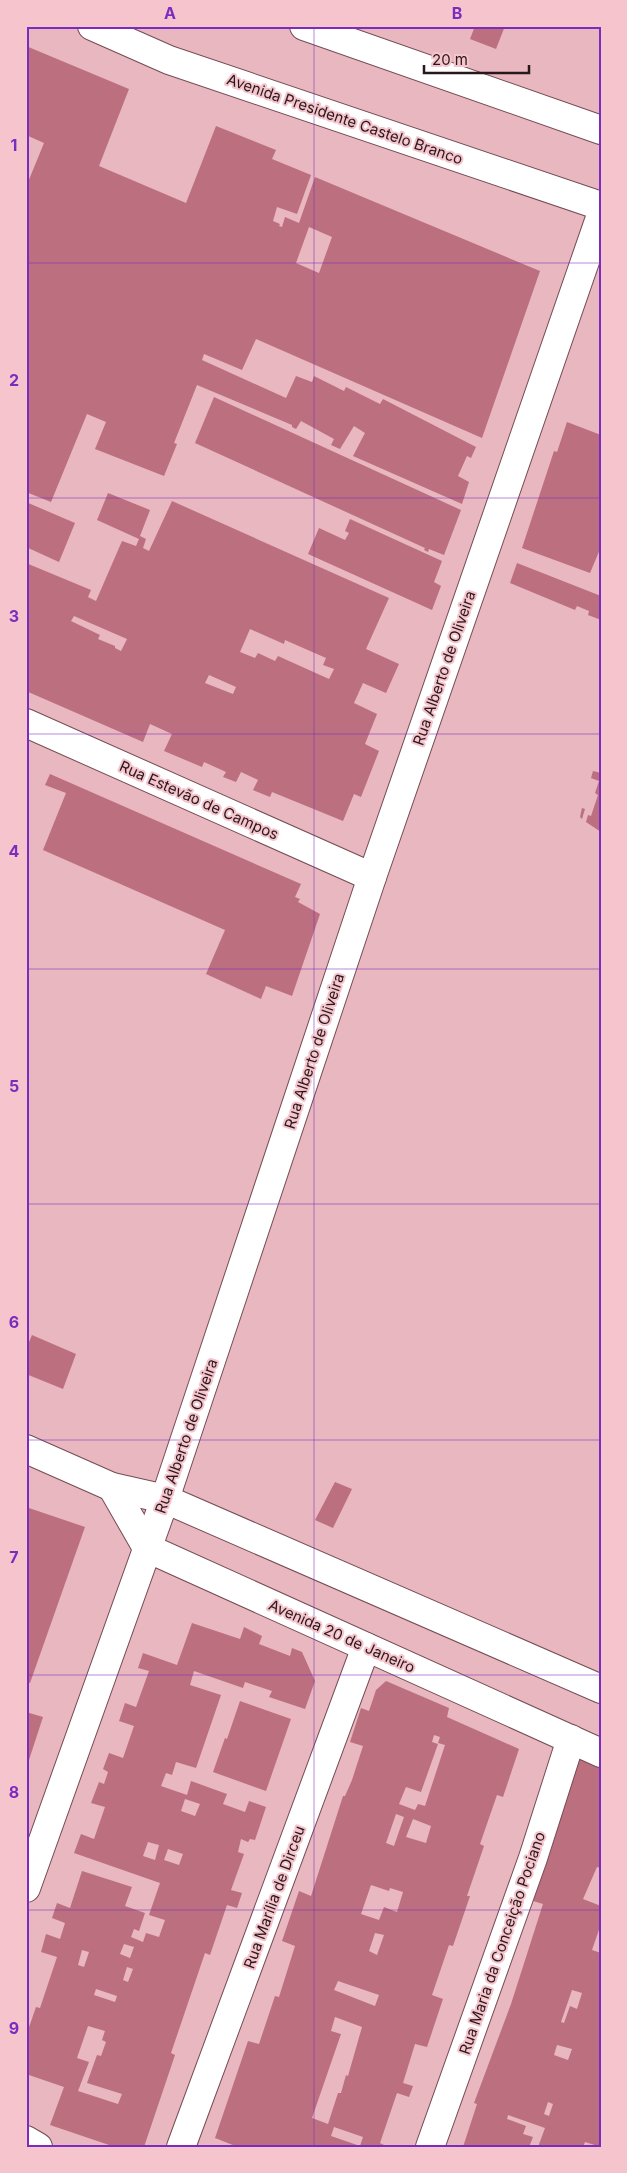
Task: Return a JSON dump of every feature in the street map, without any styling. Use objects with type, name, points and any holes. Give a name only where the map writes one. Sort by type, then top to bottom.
[{"type":"street","name":"Avenida Presidente Castelo Branco","points":[[92,26],[169,60],[601,206]]},
{"type":"street","points":[[304,26],[601,130]]},
{"type":"street","name":"Rua Alberto de Oliveira","points":[[26,1888],[165,1498],[372,877],[601,215]]},
{"type":"street","name":"Rua Estevão de Campos","points":[[26,723],[372,877]]},
{"type":"street","points":[[26,1449],[112,1487],[165,1498],[601,1689]]},
{"type":"street","points":[[112,1487],[147,1548]]},
{"type":"street","name":"Avenida 20 de Janeiro","points":[[147,1548],[601,1753]]},
{"type":"street","name":"Rua Marília de Dirceu","points":[[181,2147],[366,1647]]},
{"type":"street","name":"Rua Maria da Conceição Pociano","points":[[430,2147],[533,1858],[571,1739]]},
{"type":"street","points":[[26,2140],[38,2147]]},
{"type":"building","points":[[475,26],[505,26],[496,49],[470,39]]},
{"type":"building","points":[[26,46],[129,89],[99,166],[186,203],[216,126],[276,150],[272,159],[311,175],[297,214],[277,207],[273,221],[280,224],[279,226],[282,227],[285,217],[299,223],[315,177],[540,271],[482,438],[256,339],[242,370],[204,354],[202,360],[286,398],[296,376],[312,382],[314,376],[344,391],[346,387],[380,404],[383,399],[476,447],[471,458],[467,456],[458,476],[469,482],[462,504],[353,456],[365,433],[354,426],[340,449],[331,445],[334,439],[301,421],[296,429],[292,425],[197,385],[174,443],[177,444],[164,476],[95,449],[106,422],[87,414],[51,502],[26,492],[26,187],[44,143],[26,135]],"holes":[[[309,227],[332,237],[319,273],[296,263]]]},
{"type":"building","points":[[214,397],[461,510],[444,555],[429,549],[428,552],[424,550],[425,548],[195,443]]},
{"type":"building","points":[[567,422],[601,435],[601,547],[590,573],[522,548],[554,451],[557,452]]},
{"type":"building","points":[[108,493],[150,510],[140,536],[146,539],[143,548],[149,551],[172,501],[389,598],[366,649],[399,664],[386,693],[363,683],[354,703],[377,714],[365,744],[379,751],[361,797],[354,794],[343,821],[272,792],[270,797],[253,790],[258,780],[241,772],[236,782],[223,777],[226,772],[204,762],[202,767],[164,751],[172,734],[150,724],[143,742],[26,691],[26,563],[91,590],[88,597],[96,601],[122,541],[136,546],[139,539],[97,520]],"holes":[[[74,616],[127,639],[121,651],[115,648],[115,646],[98,639],[100,635],[71,621]],[[250,629],[284,644],[285,640],[326,658],[323,665],[334,669],[329,679],[278,656],[275,661],[258,653],[255,658],[240,652]],[[209,675],[236,687],[233,694],[205,683]]]},
{"type":"building","points":[[26,502],[75,523],[59,562],[26,547]]},
{"type":"building","points":[[350,519],[442,561],[434,582],[441,586],[432,610],[308,554],[319,528],[345,540],[349,533],[345,531]]},
{"type":"building","points":[[517,563],[601,596],[601,620],[588,615],[589,611],[577,606],[575,610],[510,583]]},
{"type":"building","points":[[593,771],[601,773],[601,832],[586,822],[588,815],[591,816],[598,795],[595,793],[599,781],[591,778]]},
{"type":"building","points":[[50,774],[301,884],[295,897],[300,899],[298,902],[320,914],[292,996],[266,986],[261,999],[206,974],[225,930],[43,850],[66,793],[45,785]]},
{"type":"building","points":[[582,808],[585,809],[582,819],[580,817]]},
{"type":"building","points":[[32,1335],[76,1354],[63,1389],[26,1374],[26,1349]]},
{"type":"building","points":[[335,1482],[352,1489],[333,1528],[315,1520]]},
{"type":"building","points":[[26,1507],[85,1527],[30,1683],[26,1682]]},
{"type":"building","points":[[192,1623],[240,1639],[244,1627],[262,1636],[259,1644],[290,1656],[292,1648],[302,1652],[315,1681],[305,1709],[269,1697],[272,1691],[245,1682],[243,1688],[194,1671],[190,1685],[221,1695],[196,1768],[176,1762],[172,1775],[166,1773],[161,1786],[187,1795],[191,1781],[227,1794],[223,1804],[245,1812],[249,1801],[266,1807],[255,1840],[250,1839],[248,1842],[241,1839],[238,1852],[244,1854],[231,1890],[242,1893],[237,1908],[227,1905],[210,1955],[205,1953],[171,2053],[175,2055],[144,2147],[115,2147],[50,2125],[64,2087],[26,2074],[26,2036],[36,2007],[40,2008],[57,1957],[41,1952],[46,1934],[60,1939],[65,1923],[52,1918],[57,1903],[70,1908],[82,1871],[132,1887],[125,1906],[145,1913],[139,1931],[134,1929],[131,1937],[143,1942],[146,1933],[159,1937],[165,1920],[149,1915],[160,1883],[74,1853],[81,1834],[94,1839],[105,1807],[91,1803],[99,1782],[104,1784],[108,1772],[103,1769],[109,1753],[123,1758],[134,1726],[119,1721],[125,1703],[136,1707],[149,1671],[138,1668],[143,1653],[177,1665]],"holes":[[[185,1799],[200,1804],[195,1816],[181,1811]],[[148,1842],[159,1845],[155,1860],[143,1856]],[[168,1849],[183,1854],[179,1865],[164,1860]],[[124,1944],[134,1947],[130,1958],[120,1954]],[[82,1950],[89,1952],[84,1967],[78,1965]],[[127,1967],[133,1969],[128,1982],[123,1980]],[[96,1989],[117,1996],[115,2002],[94,1995]],[[88,2026],[105,2031],[102,2040],[106,2042],[101,2056],[97,2055],[87,2083],[122,2094],[118,2104],[78,2091],[89,2062],[77,2058]]]},
{"type":"building","points":[[386,1681],[449,1708],[447,1717],[519,1749],[503,1797],[497,1795],[480,1844],[484,1846],[467,1896],[470,1896],[453,1946],[449,1945],[432,1995],[443,1999],[427,2047],[415,2044],[403,2083],[413,2086],[409,2097],[397,2093],[380,2143],[384,2145],[383,2147],[238,2147],[215,2138],[248,2041],[259,2044],[275,1996],[279,1997],[295,1946],[282,1941],[299,1891],[311,1896],[343,1796],[345,1796],[352,1780],[363,1746],[350,1742],[361,1708],[369,1711],[376,1690]],"holes":[[[434,1735],[440,1737],[438,1743],[445,1745],[425,1806],[418,1804],[415,1810],[399,1804],[406,1787],[421,1792],[438,1744],[432,1742]],[[396,1814],[404,1817],[394,1846],[386,1843]],[[413,1819],[431,1826],[426,1843],[406,1837]],[[371,1885],[389,1891],[390,1888],[403,1892],[397,1912],[384,1907],[379,1920],[361,1914]],[[375,1933],[384,1935],[377,1955],[369,1951]],[[338,1981],[379,1995],[375,2006],[334,1990]],[[335,2017],[362,2027],[348,2076],[346,2075],[341,2093],[338,2093],[328,2124],[312,2118],[341,2034],[331,2031]],[[334,2127],[363,2137],[360,2146],[331,2136]]]},
{"type":"building","points":[[240,1701],[291,1719],[266,1791],[213,1772]]},
{"type":"building","points":[[26,1712],[43,1717],[27,1766],[26,1766]]},
{"type":"building","points":[[580,1750],[601,1758],[601,1868],[597,1867],[583,1899],[601,1906],[601,1924],[592,1950],[601,1953],[601,2147],[585,2142],[583,2147],[538,2147],[545,2128],[508,2115],[507,2119],[526,2126],[523,2134],[533,2137],[529,2147],[463,2147],[477,2104],[474,2103],[511,2004],[543,1904],[533,1901],[551,1850]],"holes":[[[572,1990],[582,1993],[577,2009],[570,2006],[564,2023],[561,2022]],[[557,2045],[572,2049],[568,2060],[554,2055]],[[548,2102],[553,2104],[549,2116],[544,2114]]]}]
